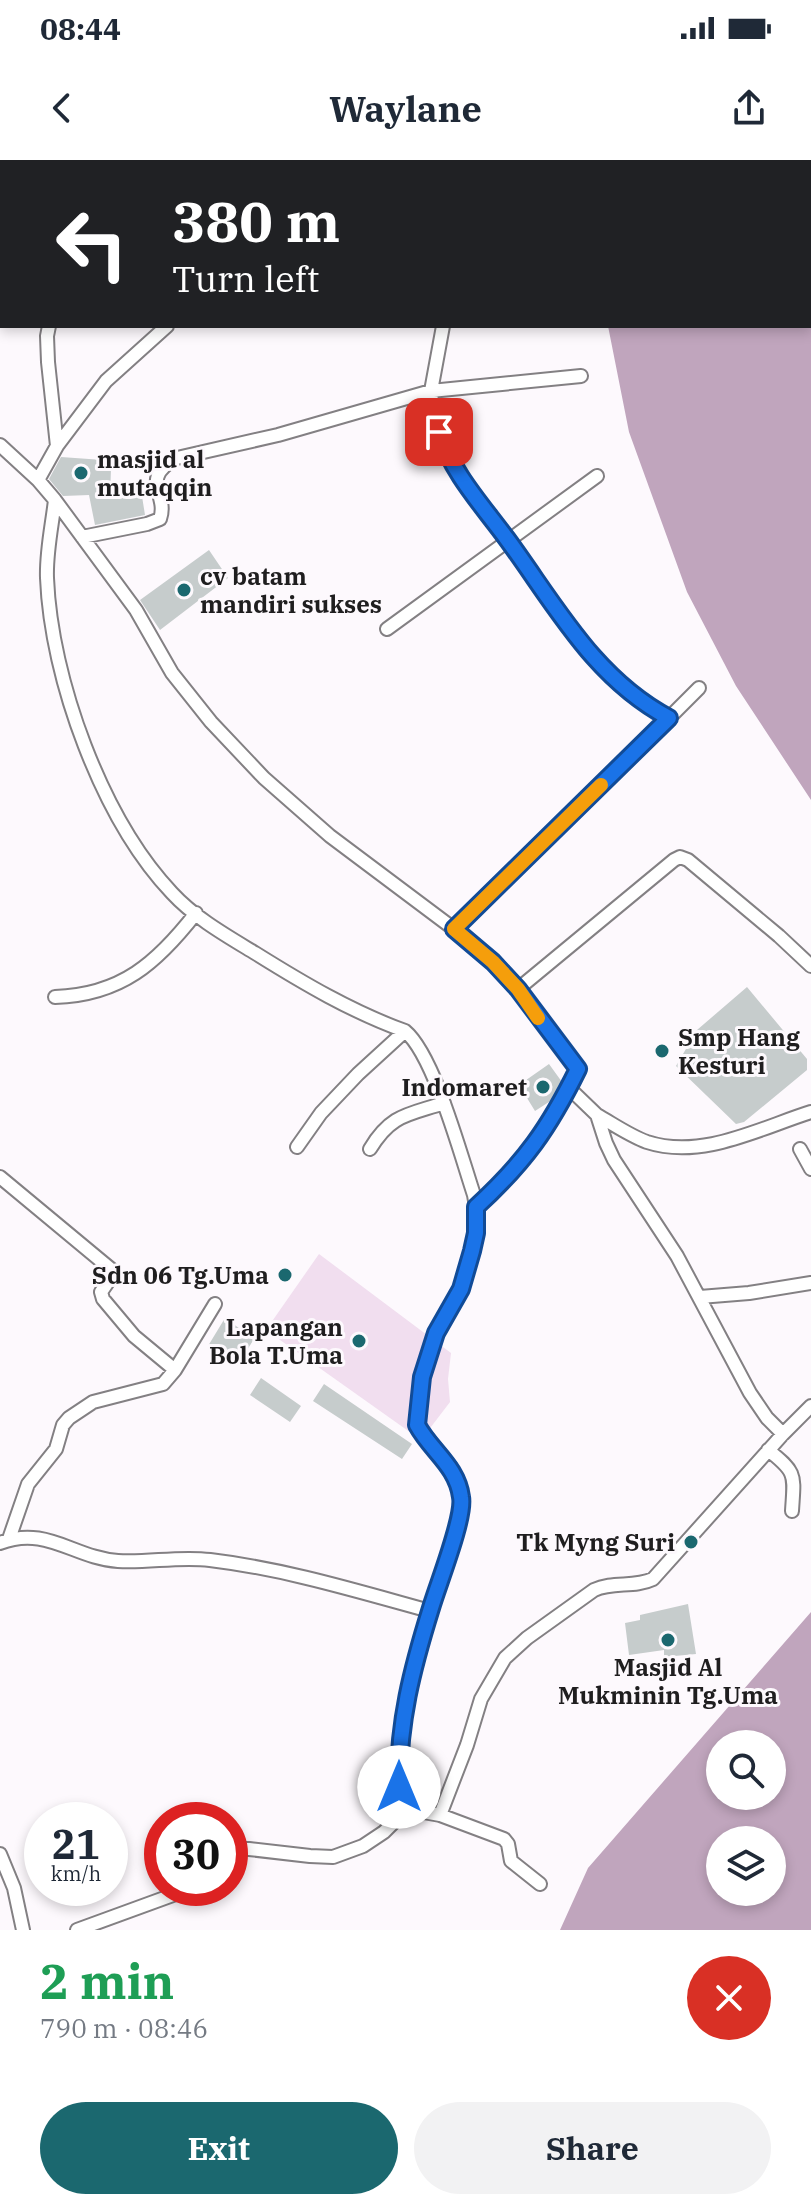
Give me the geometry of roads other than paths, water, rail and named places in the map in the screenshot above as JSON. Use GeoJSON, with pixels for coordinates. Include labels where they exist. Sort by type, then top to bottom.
{"type":"FeatureCollection","features":[{"type":"Feature","properties":{"kind":"street"},"geometry":{"type":"LineString","coordinates":[[49,328],[48,362],[57,446]]}},
{"type":"Feature","properties":{"kind":"street"},"geometry":{"type":"LineString","coordinates":[[38,480],[57,446],[106,381],[165,328]]}},
{"type":"Feature","properties":{"kind":"street"},"geometry":{"type":"LineString","coordinates":[[443,328],[431,391],[433,413],[445,451],[582,644],[629,693],[669,718]]}},
{"type":"Feature","properties":{"kind":"street"},"geometry":{"type":"LineString","coordinates":[[82,537],[160,519],[162,514],[156,485],[158,476],[168,462],[177,458],[278,435],[431,391],[581,376]]}},
{"type":"Feature","properties":{"kind":"street"},"geometry":{"type":"LineString","coordinates":[[0,445],[55,500],[136,610],[172,673],[195,704],[264,778],[330,836],[493,962],[518,989],[578,1069],[541,1136],[519,1165],[476,1207]]}},
{"type":"Feature","properties":{"kind":"street"},"geometry":{"type":"LineString","coordinates":[[387,629],[597,476]]}},
{"type":"Feature","properties":{"kind":"street"},"geometry":{"type":"LineString","coordinates":[[55,500],[47,576],[49,609],[63,681],[90,758],[133,843],[172,894],[226,935],[322,994],[411,1036],[444,1103],[476,1207],[472,1251],[461,1289],[436,1333],[422,1377],[416,1419],[418,1429],[450,1466],[459,1486],[462,1509],[406,1700],[399,1753],[401,1808],[384,1832],[363,1846],[333,1857],[248,1849]]}},
{"type":"Feature","properties":{"kind":"street"},"geometry":{"type":"LineString","coordinates":[[454,929],[699,688]]}},
{"type":"Feature","properties":{"kind":"street"},"geometry":{"type":"LineString","coordinates":[[518,989],[680,857],[688,860],[811,966]]}},
{"type":"Feature","properties":{"kind":"street"},"geometry":{"type":"LineString","coordinates":[[55,997],[95,993],[126,979],[154,960],[196,913]]}},
{"type":"Feature","properties":{"kind":"street"},"geometry":{"type":"LineString","coordinates":[[297,1147],[321,1113],[405,1031]]}},
{"type":"Feature","properties":{"kind":"street"},"geometry":{"type":"LineString","coordinates":[[569,1088],[597,1115],[643,1140],[661,1146],[685,1148],[720,1142],[811,1112]]}},
{"type":"Feature","properties":{"kind":"street"},"geometry":{"type":"LineString","coordinates":[[370,1149],[380,1133],[397,1119],[444,1103]]}},
{"type":"Feature","properties":{"kind":"street"},"geometry":{"type":"LineString","coordinates":[[597,1115],[614,1160],[677,1256],[750,1393],[767,1418],[783,1434]]}},
{"type":"Feature","properties":{"kind":"street"},"geometry":{"type":"LineString","coordinates":[[800,1149],[811,1169]]}},
{"type":"Feature","properties":{"kind":"street"},"geometry":{"type":"LineString","coordinates":[[0,1177],[112,1270],[112,1276],[101,1292],[103,1299],[134,1336],[175,1370]]}},
{"type":"Feature","properties":{"kind":"street"},"geometry":{"type":"LineString","coordinates":[[700,1297],[811,1283]]}},
{"type":"Feature","properties":{"kind":"street"},"geometry":{"type":"LineString","coordinates":[[4,1541],[28,1484],[56,1449],[63,1425],[69,1418],[93,1402],[163,1384],[175,1370],[215,1304]]}},
{"type":"Feature","properties":{"kind":"street"},"geometry":{"type":"LineString","coordinates":[[440,1815],[481,1699],[505,1658],[527,1638],[594,1590],[604,1585],[631,1585],[653,1579],[811,1406]]}},
{"type":"Feature","properties":{"kind":"street"},"geometry":{"type":"LineString","coordinates":[[768,1450],[786,1464],[792,1474],[792,1511]]}},
{"type":"Feature","properties":{"kind":"street"},"geometry":{"type":"LineString","coordinates":[[4,1541],[35,1536],[115,1561],[208,1560],[292,1573],[430,1611]]}},
{"type":"Feature","properties":{"kind":"street"},"geometry":{"type":"LineString","coordinates":[[401,1808],[440,1815],[504,1839],[511,1861],[540,1884]]}},
{"type":"Feature","properties":{"kind":"street"},"geometry":{"type":"LineString","coordinates":[[0,1854],[14,1888],[23,1930]]}},
{"type":"Feature","properties":{"kind":"street"},"geometry":{"type":"LineString","coordinates":[[77,1930],[144,1906]]}},
{"type":"Feature","properties":{"kind":"place","name":"masjid al mutaqqin"},"geometry":{"type":"Point","coordinates":[81,473]}},
{"type":"Feature","properties":{"kind":"place","name":"cv batam mandiri sukses"},"geometry":{"type":"Point","coordinates":[184,590]}},
{"type":"Feature","properties":{"kind":"place","name":"Smp Hang Kesturi"},"geometry":{"type":"Point","coordinates":[662,1051]}},
{"type":"Feature","properties":{"kind":"place","name":"Indomaret"},"geometry":{"type":"Point","coordinates":[543,1087]}},
{"type":"Feature","properties":{"kind":"place","name":"Sdn 06 Tg.Uma"},"geometry":{"type":"Point","coordinates":[285,1275]}},
{"type":"Feature","properties":{"kind":"place","name":"Lapangan Bola T.Uma"},"geometry":{"type":"Point","coordinates":[359,1341]}},
{"type":"Feature","properties":{"kind":"place","name":"Tk Myng Suri"},"geometry":{"type":"Point","coordinates":[691,1542]}},
{"type":"Feature","properties":{"kind":"place","name":"Masjid Al Mukminin Tg.Uma"},"geometry":{"type":"Point","coordinates":[668,1640]}}]}
